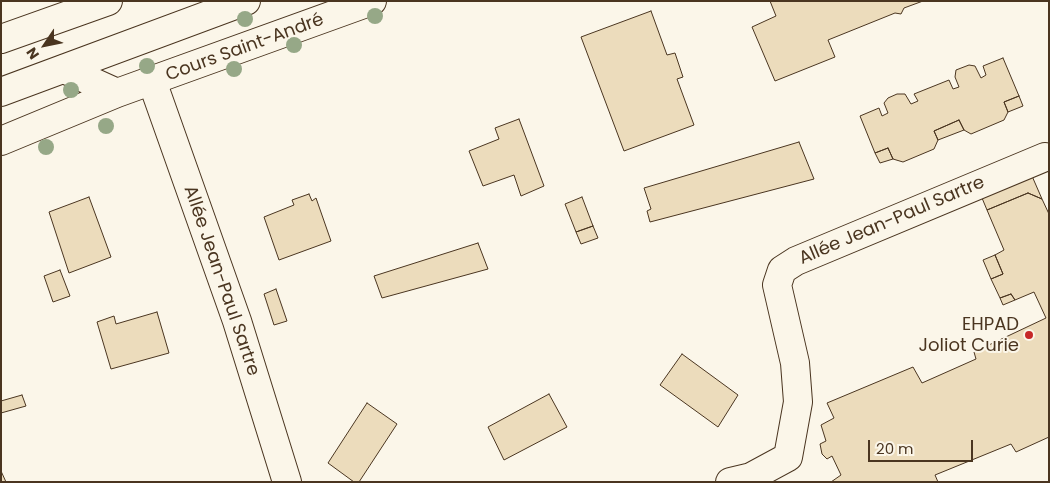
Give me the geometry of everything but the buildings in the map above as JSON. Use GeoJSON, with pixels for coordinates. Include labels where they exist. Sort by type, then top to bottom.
{"type":"FeatureCollection","features":[{"type":"Feature","properties":{"kind":"street"},"geometry":{"type":"LineString","coordinates":[[1,40],[108,1]]}},
{"type":"Feature","properties":{"kind":"street"},"geometry":{"type":"LineString","coordinates":[[1,92],[246,1]]}},
{"type":"Feature","properties":{"kind":"street","name":"Cours Saint-André"},"geometry":{"type":"LineString","coordinates":[[1,142],[117,93],[372,1]]}},
{"type":"Feature","properties":{"kind":"street"},"geometry":{"type":"LineString","coordinates":[[64,69],[117,93]]}},
{"type":"Feature","properties":{"kind":"street","name":"Allée Jean-Paul Sartre"},"geometry":{"type":"LineString","coordinates":[[152,81],[237,321],[287,482]]}},
{"type":"Feature","properties":{"kind":"street","name":"Allée Jean-Paul Sartre"},"geometry":{"type":"LineString","coordinates":[[730,482],[751,477],[788,458],[798,402],[795,363],[777,285],[782,270],[796,261],[1047,160]]}},
{"type":"Feature","properties":{"kind":"place","name":"EHPAD Joliot Curie"},"geometry":{"type":"Point","coordinates":[1029,335]}}]}
